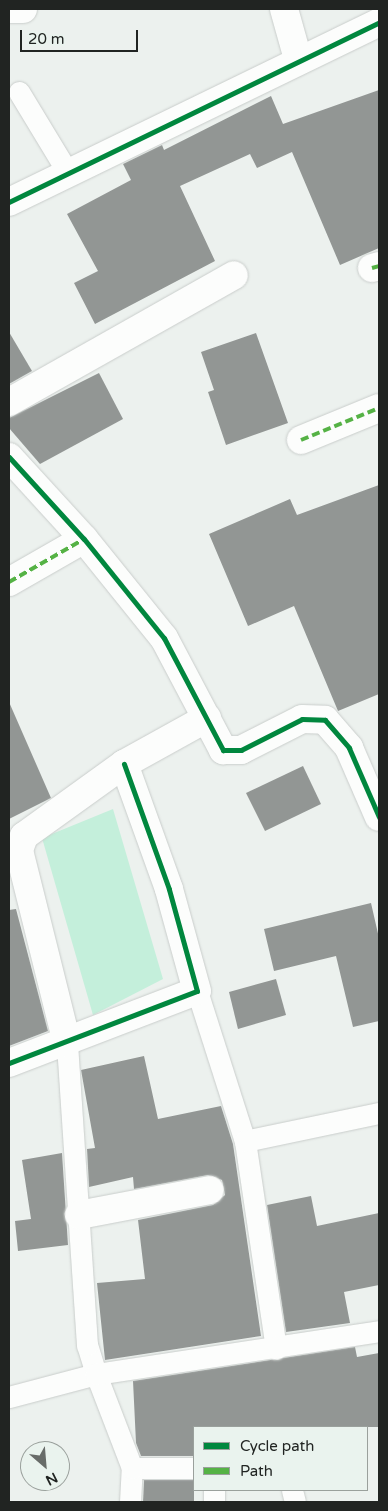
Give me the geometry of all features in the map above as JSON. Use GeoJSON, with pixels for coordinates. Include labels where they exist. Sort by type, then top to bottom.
{"type":"FeatureCollection","features":[{"type":"Feature","properties":{"kind":"street"},"geometry":{"type":"LineString","coordinates":[[9,9],[23,9]]}},
{"type":"Feature","properties":{"kind":"street"},"geometry":{"type":"LineString","coordinates":[[284,9],[298,59]]}},
{"type":"Feature","properties":{"kind":"street"},"geometry":{"type":"LineString","coordinates":[[9,202],[298,59],[379,22]]}},
{"type":"Feature","properties":{"kind":"street"},"geometry":{"type":"LineString","coordinates":[[9,402],[234,275]]}},
{"type":"Feature","properties":{"kind":"street"},"geometry":{"type":"LineString","coordinates":[[301,440],[379,408]]}},
{"type":"Feature","properties":{"kind":"street"},"geometry":{"type":"LineString","coordinates":[[9,457],[84,539],[164,638],[223,750],[241,750],[274,737],[302,718],[325,720],[349,748],[379,817]]}},
{"type":"Feature","properties":{"kind":"street"},"geometry":{"type":"LineString","coordinates":[[9,582],[84,539]]}},
{"type":"Feature","properties":{"kind":"street"},"geometry":{"type":"LineString","coordinates":[[68,1043],[19,850],[31,829],[124,764],[207,718]]}},
{"type":"Feature","properties":{"kind":"street"},"geometry":{"type":"LineString","coordinates":[[9,1063],[68,1043],[197,991],[169,889],[124,764]]}},
{"type":"Feature","properties":{"kind":"street"},"geometry":{"type":"LineString","coordinates":[[79,1215],[210,1190]]}},
{"type":"Feature","properties":{"kind":"lane"},"geometry":{"type":"LineString","coordinates":[[19,92],[68,174]]}},
{"type":"Feature","properties":{"kind":"lane"},"geometry":{"type":"LineString","coordinates":[[197,991],[245,1141],[276,1349]]}},
{"type":"Feature","properties":{"kind":"lane"},"geometry":{"type":"LineString","coordinates":[[68,1043],[87,1345],[96,1374],[132,1468],[130,1502]]}},
{"type":"Feature","properties":{"kind":"lane"},"geometry":{"type":"LineString","coordinates":[[245,1141],[379,1113]]}},
{"type":"Feature","properties":{"kind":"lane"},"geometry":{"type":"LineString","coordinates":[[9,1397],[96,1374],[276,1349],[379,1331]]}},
{"type":"Feature","properties":{"kind":"lane"},"geometry":{"type":"LineString","coordinates":[[132,1468],[193,1468]]}},
{"type":"Feature","properties":{"kind":"green space"},"geometry":{"type":"Polygon","coordinates":[[[113,809],[163,979],[93,1015],[42,838],[113,809]]]}},
{"type":"Feature","properties":{"kind":"building"},"geometry":{"type":"Polygon","coordinates":[[[379,90],[379,248],[340,265],[292,152],[257,168],[250,154],[180,186],[215,261],[95,324],[74,283],[98,271],[67,214],[131,180],[123,164],[162,145],[164,150],[271,96],[283,124],[379,90]]]}},
{"type":"Feature","properties":{"kind":"building"},"geometry":{"type":"Polygon","coordinates":[[[9,332],[32,371],[9,384],[9,332]]]}},
{"type":"Feature","properties":{"kind":"building"},"geometry":{"type":"Polygon","coordinates":[[[256,333],[288,423],[226,445],[208,392],[214,390],[201,352],[256,333]]]}},
{"type":"Feature","properties":{"kind":"building"},"geometry":{"type":"Polygon","coordinates":[[[99,373],[123,419],[40,464],[9,428],[9,418],[99,373]]]}},
{"type":"Feature","properties":{"kind":"building"},"geometry":{"type":"Polygon","coordinates":[[[379,485],[379,694],[338,711],[294,606],[248,626],[209,534],[290,499],[297,515],[379,485]]]}},
{"type":"Feature","properties":{"kind":"building"},"geometry":{"type":"Polygon","coordinates":[[[9,702],[51,798],[9,819],[9,702]]]}},
{"type":"Feature","properties":{"kind":"building"},"geometry":{"type":"Polygon","coordinates":[[[303,766],[321,804],[265,831],[246,793],[303,766]]]}},
{"type":"Feature","properties":{"kind":"building"},"geometry":{"type":"Polygon","coordinates":[[[371,903],[379,938],[379,1021],[353,1027],[336,956],[274,971],[264,929],[371,903]]]}},
{"type":"Feature","properties":{"kind":"building"},"geometry":{"type":"Polygon","coordinates":[[[16,909],[48,1031],[9,1046],[9,910],[16,909]]]}},
{"type":"Feature","properties":{"kind":"building"},"geometry":{"type":"Polygon","coordinates":[[[276,979],[286,1015],[238,1029],[229,992],[276,979]]]}},
{"type":"Feature","properties":{"kind":"building"},"geometry":{"type":"Polygon","coordinates":[[[144,1056],[158,1119],[221,1106],[233,1144],[261,1336],[105,1360],[97,1283],[145,1279],[138,1220],[213,1205],[225,1195],[222,1180],[208,1175],[134,1189],[133,1177],[89,1187],[87,1149],[95,1148],[81,1070],[144,1056]]]}},
{"type":"Feature","properties":{"kind":"building"},"geometry":{"type":"Polygon","coordinates":[[[62,1153],[68,1245],[18,1251],[15,1221],[31,1219],[22,1160],[62,1153]]]}},
{"type":"Feature","properties":{"kind":"building"},"geometry":{"type":"Polygon","coordinates":[[[311,1196],[317,1226],[379,1213],[379,1285],[344,1292],[350,1323],[286,1332],[267,1205],[311,1196]]]}},
{"type":"Feature","properties":{"kind":"building"},"geometry":{"type":"Polygon","coordinates":[[[355,1347],[357,1357],[379,1353],[379,1427],[193,1426],[193,1456],[141,1456],[136,1443],[133,1381],[355,1347]]]}},
{"type":"Feature","properties":{"kind":"building"},"geometry":{"type":"Polygon","coordinates":[[[144,1480],[193,1480],[194,1502],[143,1502],[144,1480]]]}},
{"type":"Feature","properties":{"kind":"marked path"},"geometry":{"type":"LineString","coordinates":[[372,268],[379,266]]}},
{"type":"Feature","properties":{"kind":"marked path"},"geometry":{"type":"LineString","coordinates":[[301,440],[379,408]]}},
{"type":"Feature","properties":{"kind":"marked path"},"geometry":{"type":"LineString","coordinates":[[9,582],[84,539]]}},
{"type":"Feature","properties":{"kind":"cycle path"},"geometry":{"type":"LineString","coordinates":[[9,202],[379,22]]}},
{"type":"Feature","properties":{"kind":"cycle path"},"geometry":{"type":"LineString","coordinates":[[9,457],[84,539],[164,638],[223,750],[241,750],[302,719],[325,720],[349,748],[379,817]]}},
{"type":"Feature","properties":{"kind":"cycle path"},"geometry":{"type":"LineString","coordinates":[[9,1063],[197,991],[169,889],[124,764]]}}]}
